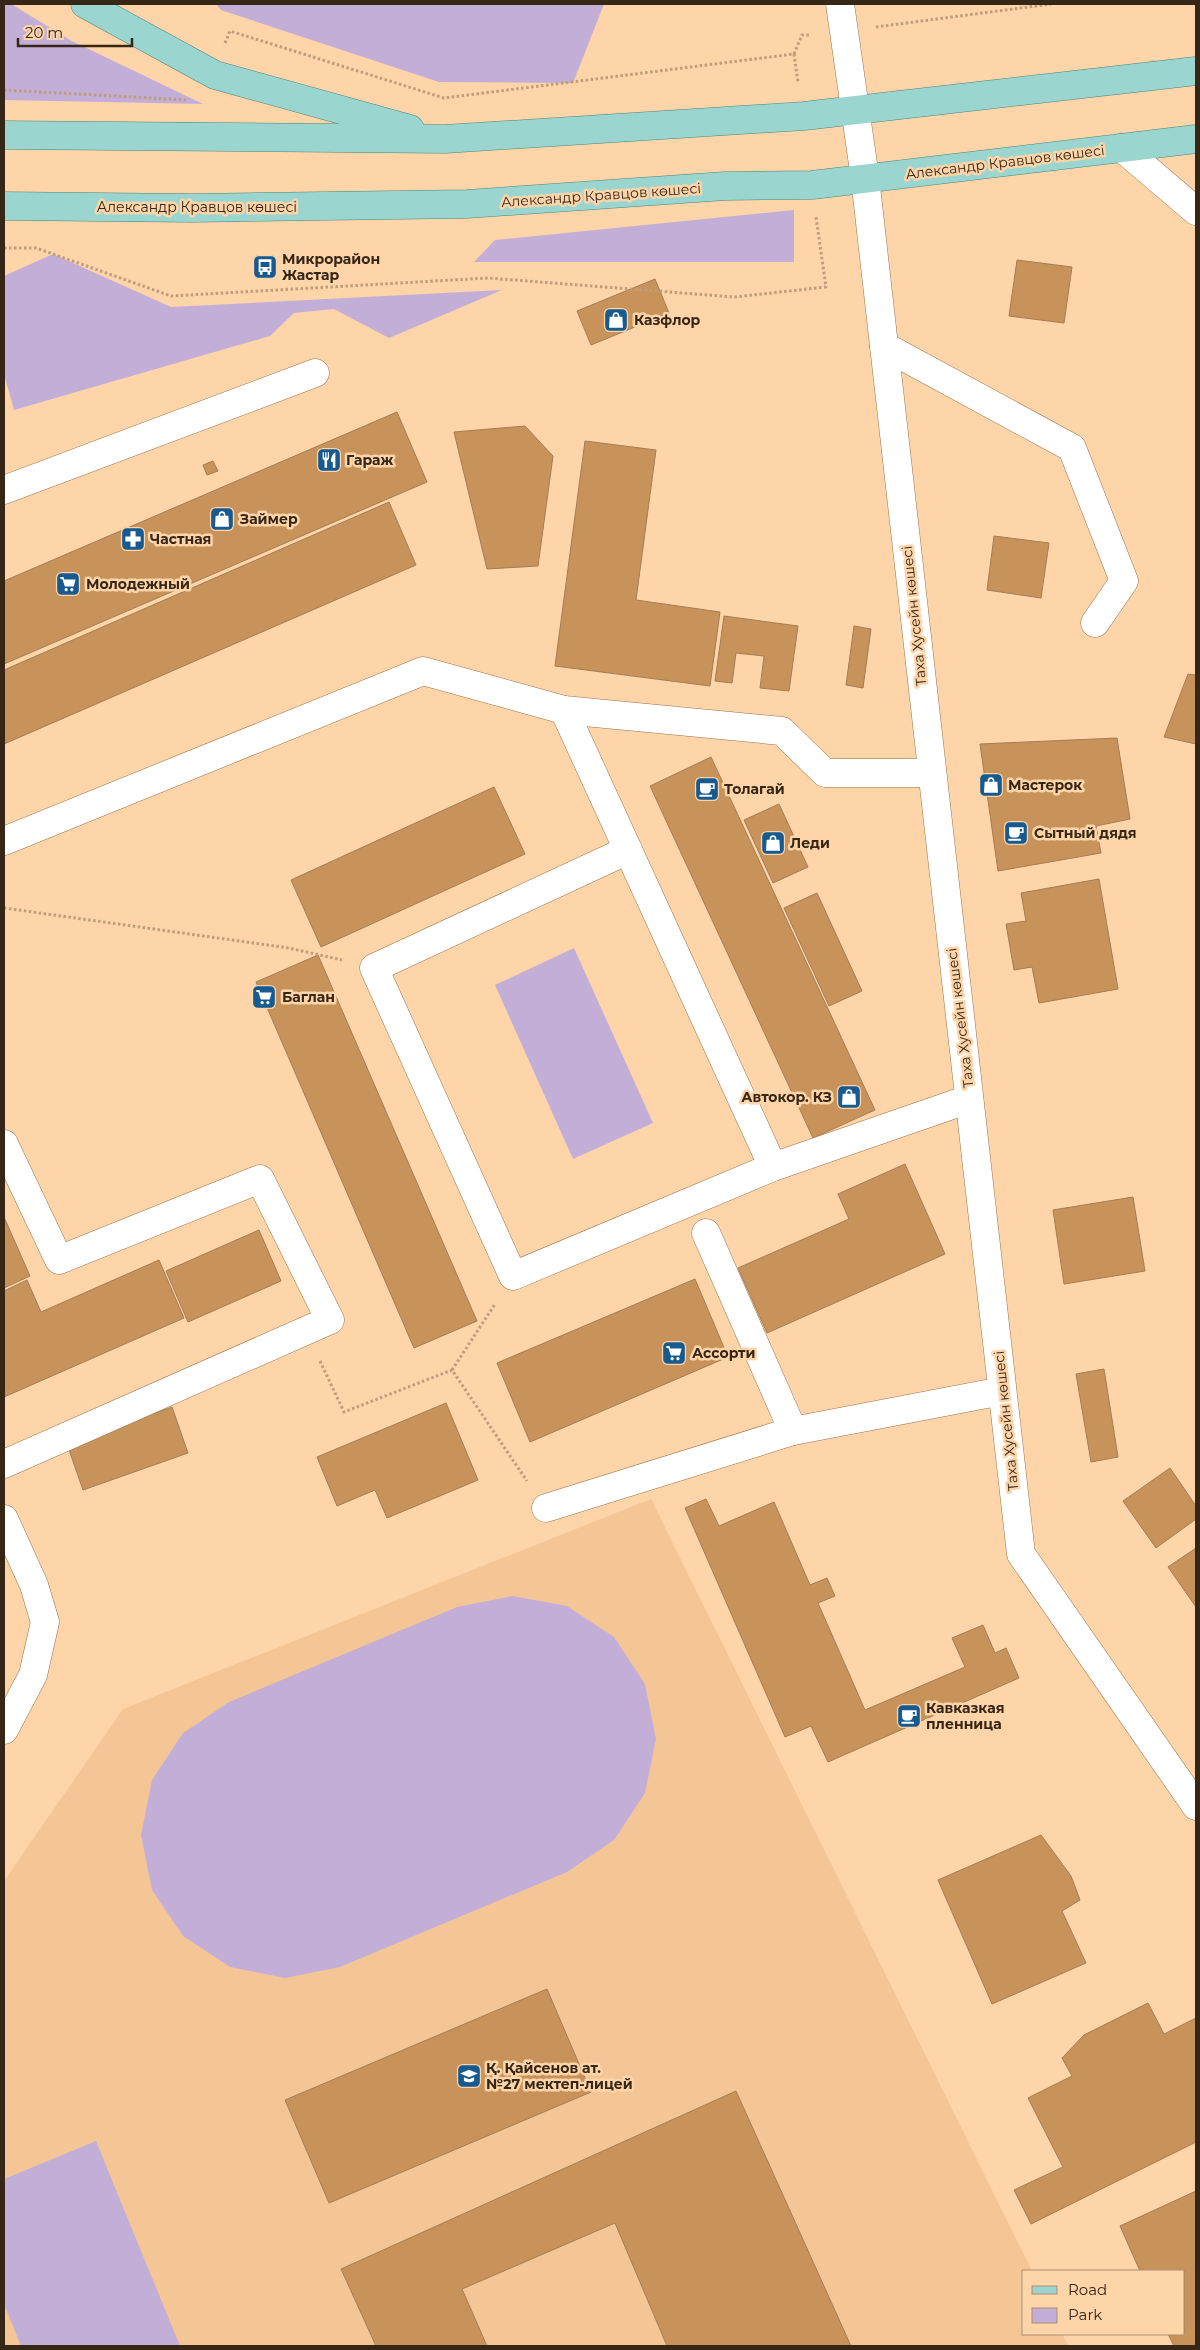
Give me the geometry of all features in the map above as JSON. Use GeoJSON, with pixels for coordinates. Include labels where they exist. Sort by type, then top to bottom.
{"type":"FeatureCollection","features":[{"type":"Feature","properties":{"kind":"main road"},"geometry":{"type":"LineString","coordinates":[[85,4],[215,75],[445,139]]}},
{"type":"Feature","properties":{"kind":"main road"},"geometry":{"type":"LineString","coordinates":[[4,136],[445,139],[804,116],[1196,71]]}},
{"type":"Feature","properties":{"kind":"main road","name":"Александр Кравцов көшесі"},"geometry":{"type":"LineString","coordinates":[[4,206],[193,208],[467,204],[725,186],[812,185],[1196,139]]}},
{"type":"Feature","properties":{"kind":"street","name":"Таха Хусейн көшесі"},"geometry":{"type":"LineString","coordinates":[[840,4],[865,178],[1021,1554],[1196,1806]]}},
{"type":"Feature","properties":{"kind":"street"},"geometry":{"type":"LineString","coordinates":[[1122,148],[1196,211]]}},
{"type":"Feature","properties":{"kind":"street"},"geometry":{"type":"LineString","coordinates":[[884,346],[1072,448],[1124,581],[1095,623]]}},
{"type":"Feature","properties":{"kind":"street"},"geometry":{"type":"LineString","coordinates":[[4,490],[315,373]]}},
{"type":"Feature","properties":{"kind":"street"},"geometry":{"type":"LineString","coordinates":[[4,841],[423,671],[564,710],[782,731],[825,773],[932,773]]}},
{"type":"Feature","properties":{"kind":"street"},"geometry":{"type":"LineString","coordinates":[[564,710],[773,1167]]}},
{"type":"Feature","properties":{"kind":"street"},"geometry":{"type":"LineString","coordinates":[[628,850],[374,968],[513,1276],[773,1167],[969,1099]]}},
{"type":"Feature","properties":{"kind":"street"},"geometry":{"type":"LineString","coordinates":[[4,1144],[59,1260],[260,1179],[330,1320],[4,1464]]}},
{"type":"Feature","properties":{"kind":"street"},"geometry":{"type":"LineString","coordinates":[[706,1233],[793,1431]]}},
{"type":"Feature","properties":{"kind":"street"},"geometry":{"type":"LineString","coordinates":[[546,1508],[793,1431],[1002,1391]]}},
{"type":"Feature","properties":{"kind":"street"},"geometry":{"type":"LineString","coordinates":[[4,1519],[34,1585],[45,1622],[33,1675],[4,1730]]}},
{"type":"Feature","properties":{"kind":"path"},"geometry":{"type":"LineString","coordinates":[[794,54],[802,35],[1052,4]]}},
{"type":"Feature","properties":{"kind":"path"},"geometry":{"type":"LineString","coordinates":[[4,908],[289,948],[374,968]]}},
{"type":"Feature","properties":{"kind":"path"},"geometry":{"type":"LineString","coordinates":[[306,1330],[344,1412],[452,1370],[513,1276]]}},
{"type":"Feature","properties":{"kind":"path"},"geometry":{"type":"LineString","coordinates":[[452,1370],[546,1508]]}},
{"type":"Feature","properties":{"kind":"shaded area","name":"Қ. Қайсенов ат. №27 мектеп-лицей"},"geometry":{"type":"Polygon","coordinates":[[[651,1499],[1032,2270],[1022,2270],[1022,2335],[1063,2335],[1069,2346],[4,2346],[4,1881],[123,1709],[651,1499]]]}},
{"type":"Feature","properties":{"kind":"green space"},"geometry":{"type":"Polygon","coordinates":[[[4,4],[11,4],[72,41],[203,104],[4,100],[4,4]]]}},
{"type":"Feature","properties":{"kind":"green space"},"geometry":{"type":"Polygon","coordinates":[[[216,4],[604,4],[573,83],[439,82],[221,10],[216,4]]]}},
{"type":"Feature","properties":{"kind":"green space"},"geometry":{"type":"Polygon","coordinates":[[[794,210],[794,262],[474,262],[495,240],[794,210]]]}},
{"type":"Feature","properties":{"kind":"green space"},"geometry":{"type":"Polygon","coordinates":[[[53,254],[171,307],[502,290],[389,338],[334,309],[294,313],[270,336],[14,410],[4,374],[4,276],[53,254]]]}},
{"type":"Feature","properties":{"kind":"green space"},"geometry":{"type":"Polygon","coordinates":[[[574,948],[653,1123],[573,1159],[495,985],[574,948]]]}},
{"type":"Feature","properties":{"kind":"green space"},"geometry":{"type":"Polygon","coordinates":[[[512,1596],[567,1606],[614,1637],[645,1684],[656,1739],[645,1793],[614,1840],[567,1872],[340,1967],[285,1978],[230,1967],[183,1936],[152,1890],[141,1835],[152,1780],[183,1733],[229,1702],[457,1607],[512,1596]]]}},
{"type":"Feature","properties":{"kind":"green space"},"geometry":{"type":"Polygon","coordinates":[[[96,2141],[180,2346],[21,2346],[4,2304],[4,2179],[96,2141]]]}},
{"type":"Feature","properties":{"kind":"building"},"geometry":{"type":"Polygon","coordinates":[[[1017,260],[1072,267],[1064,323],[1009,316],[1017,260]]]}},
{"type":"Feature","properties":{"kind":"building"},"geometry":{"type":"Polygon","coordinates":[[[655,279],[669,313],[591,345],[577,311],[655,279]]]}},
{"type":"Feature","properties":{"kind":"building"},"geometry":{"type":"Polygon","coordinates":[[[397,412],[427,482],[4,664],[4,581],[397,412]]]}},
{"type":"Feature","properties":{"kind":"building"},"geometry":{"type":"Polygon","coordinates":[[[525,426],[553,456],[538,566],[487,569],[454,432],[525,426]]]}},
{"type":"Feature","properties":{"kind":"building"},"geometry":{"type":"Polygon","coordinates":[[[585,441],[656,450],[636,600],[720,612],[710,686],[555,666],[585,441]]]}},
{"type":"Feature","properties":{"kind":"building"},"geometry":{"type":"Polygon","coordinates":[[[213,461],[218,471],[207,475],[203,465],[213,461]]]}},
{"type":"Feature","properties":{"kind":"building"},"geometry":{"type":"Polygon","coordinates":[[[389,502],[416,565],[4,744],[4,670],[389,502]]]}},
{"type":"Feature","properties":{"kind":"building"},"geometry":{"type":"Polygon","coordinates":[[[994,536],[1049,543],[1041,598],[987,590],[994,536]]]}},
{"type":"Feature","properties":{"kind":"building"},"geometry":{"type":"Polygon","coordinates":[[[724,616],[798,626],[789,691],[760,688],[764,656],[736,653],[732,683],[715,681],[724,616]]]}},
{"type":"Feature","properties":{"kind":"building"},"geometry":{"type":"Polygon","coordinates":[[[854,626],[871,629],[863,688],[846,685],[854,626]]]}},
{"type":"Feature","properties":{"kind":"building"},"geometry":{"type":"Polygon","coordinates":[[[1188,674],[1196,675],[1196,744],[1164,737],[1188,674]]]}},
{"type":"Feature","properties":{"kind":"building"},"geometry":{"type":"Polygon","coordinates":[[[1117,738],[1130,819],[1096,826],[1101,853],[998,871],[980,744],[1117,738]]]}},
{"type":"Feature","properties":{"kind":"building"},"geometry":{"type":"Polygon","coordinates":[[[711,757],[875,1110],[813,1138],[650,786],[711,757]]]}},
{"type":"Feature","properties":{"kind":"building"},"geometry":{"type":"Polygon","coordinates":[[[494,787],[525,854],[321,947],[291,880],[494,787]]]}},
{"type":"Feature","properties":{"kind":"building"},"geometry":{"type":"Polygon","coordinates":[[[779,804],[808,867],[773,883],[744,820],[779,804]]]}},
{"type":"Feature","properties":{"kind":"building"},"geometry":{"type":"Polygon","coordinates":[[[1099,879],[1118,989],[1039,1003],[1032,967],[1014,970],[1006,924],[1026,921],[1021,893],[1099,879]]]}},
{"type":"Feature","properties":{"kind":"building"},"geometry":{"type":"Polygon","coordinates":[[[817,893],[862,991],[829,1006],[784,908],[817,893]]]}},
{"type":"Feature","properties":{"kind":"building"},"geometry":{"type":"Polygon","coordinates":[[[318,955],[477,1321],[414,1348],[256,982],[318,955]]]}},
{"type":"Feature","properties":{"kind":"building"},"geometry":{"type":"Polygon","coordinates":[[[905,1164],[945,1254],[767,1333],[738,1268],[849,1219],[838,1194],[905,1164]]]}},
{"type":"Feature","properties":{"kind":"building"},"geometry":{"type":"Polygon","coordinates":[[[1133,1197],[1145,1271],[1064,1284],[1053,1210],[1133,1197]]]}},
{"type":"Feature","properties":{"kind":"building"},"geometry":{"type":"Polygon","coordinates":[[[4,1217],[30,1276],[4,1288],[4,1217]]]}},
{"type":"Feature","properties":{"kind":"building"},"geometry":{"type":"Polygon","coordinates":[[[259,1230],[281,1281],[188,1322],[166,1271],[259,1230]]]}},
{"type":"Feature","properties":{"kind":"building"},"geometry":{"type":"Polygon","coordinates":[[[159,1260],[184,1318],[4,1397],[4,1291],[27,1280],[41,1312],[159,1260]]]}},
{"type":"Feature","properties":{"kind":"building"},"geometry":{"type":"Polygon","coordinates":[[[695,1279],[728,1357],[530,1442],[497,1363],[695,1279]]]}},
{"type":"Feature","properties":{"kind":"building"},"geometry":{"type":"Polygon","coordinates":[[[1104,1369],[1118,1457],[1091,1462],[1076,1374],[1104,1369]]]}},
{"type":"Feature","properties":{"kind":"building"},"geometry":{"type":"Polygon","coordinates":[[[446,1403],[478,1480],[387,1518],[375,1490],[337,1506],[317,1457],[446,1403]]]}},
{"type":"Feature","properties":{"kind":"building"},"geometry":{"type":"Polygon","coordinates":[[[172,1407],[188,1453],[83,1490],[67,1444],[172,1407]]]}},
{"type":"Feature","properties":{"kind":"building"},"geometry":{"type":"Polygon","coordinates":[[[1170,1468],[1196,1506],[1196,1519],[1156,1548],[1123,1501],[1170,1468]]]}},
{"type":"Feature","properties":{"kind":"building"},"geometry":{"type":"Polygon","coordinates":[[[706,1499],[719,1526],[774,1502],[810,1585],[827,1578],[835,1596],[818,1603],[865,1710],[965,1667],[952,1638],[983,1625],[995,1653],[1006,1648],[1019,1678],[828,1762],[811,1726],[785,1737],[685,1508],[706,1499]]]}},
{"type":"Feature","properties":{"kind":"building"},"geometry":{"type":"Polygon","coordinates":[[[1196,1548],[1196,1607],[1168,1567],[1196,1548]]]}},
{"type":"Feature","properties":{"kind":"building"},"geometry":{"type":"Polygon","coordinates":[[[1041,1835],[1071,1876],[1080,1900],[1062,1911],[1086,1963],[992,2004],[938,1880],[1041,1835]]]}},
{"type":"Feature","properties":{"kind":"building"},"geometry":{"type":"Polygon","coordinates":[[[547,1989],[591,2092],[329,2203],[285,2100],[547,1989]]]}},
{"type":"Feature","properties":{"kind":"building"},"geometry":{"type":"Polygon","coordinates":[[[1148,2003],[1164,2034],[1196,2018],[1196,2142],[1031,2224],[1014,2190],[1063,2167],[1028,2098],[1072,2076],[1062,2058],[1084,2035],[1148,2003]]]}},
{"type":"Feature","properties":{"kind":"building"},"geometry":{"type":"Polygon","coordinates":[[[736,2091],[851,2346],[667,2346],[615,2223],[462,2289],[487,2346],[376,2346],[341,2269],[736,2091]]]}},
{"type":"Feature","properties":{"kind":"building"},"geometry":{"type":"Polygon","coordinates":[[[1196,2191],[1196,2346],[1174,2346],[1168,2335],[1185,2335],[1185,2270],[1140,2270],[1120,2226],[1196,2191]]]}},
{"type":"Feature","properties":{"kind":"place","name":"Микрорайон Жастар"},"geometry":{"type":"Point","coordinates":[265,267]}},
{"type":"Feature","properties":{"kind":"place","name":"Казфлор"},"geometry":{"type":"Point","coordinates":[616,320]}},
{"type":"Feature","properties":{"kind":"place","name":"Гараж"},"geometry":{"type":"Point","coordinates":[329,460]}},
{"type":"Feature","properties":{"kind":"place","name":"Займер"},"geometry":{"type":"Point","coordinates":[222,519]}},
{"type":"Feature","properties":{"kind":"place","name":"Частная"},"geometry":{"type":"Point","coordinates":[133,539]}},
{"type":"Feature","properties":{"kind":"place","name":"Молодежный"},"geometry":{"type":"Point","coordinates":[68,584]}},
{"type":"Feature","properties":{"kind":"place","name":"Мастерок"},"geometry":{"type":"Point","coordinates":[991,785]}},
{"type":"Feature","properties":{"kind":"place","name":"Толагай"},"geometry":{"type":"Point","coordinates":[707,789]}},
{"type":"Feature","properties":{"kind":"place","name":"Сытный дядя"},"geometry":{"type":"Point","coordinates":[1016,833]}},
{"type":"Feature","properties":{"kind":"place","name":"Леди"},"geometry":{"type":"Point","coordinates":[773,843]}},
{"type":"Feature","properties":{"kind":"place","name":"Баглан"},"geometry":{"type":"Point","coordinates":[264,997]}},
{"type":"Feature","properties":{"kind":"place","name":"Автокор. КЗ"},"geometry":{"type":"Point","coordinates":[849,1097]}},
{"type":"Feature","properties":{"kind":"place","name":"Ассорти"},"geometry":{"type":"Point","coordinates":[674,1353]}},
{"type":"Feature","properties":{"kind":"place","name":"Кавказкая пленница"},"geometry":{"type":"Point","coordinates":[909,1716]}},
{"type":"Feature","properties":{"kind":"place","name":"Қ. Қайсенов ат. №27 мектеп-лицей"},"geometry":{"type":"Point","coordinates":[469,2076]}}]}
